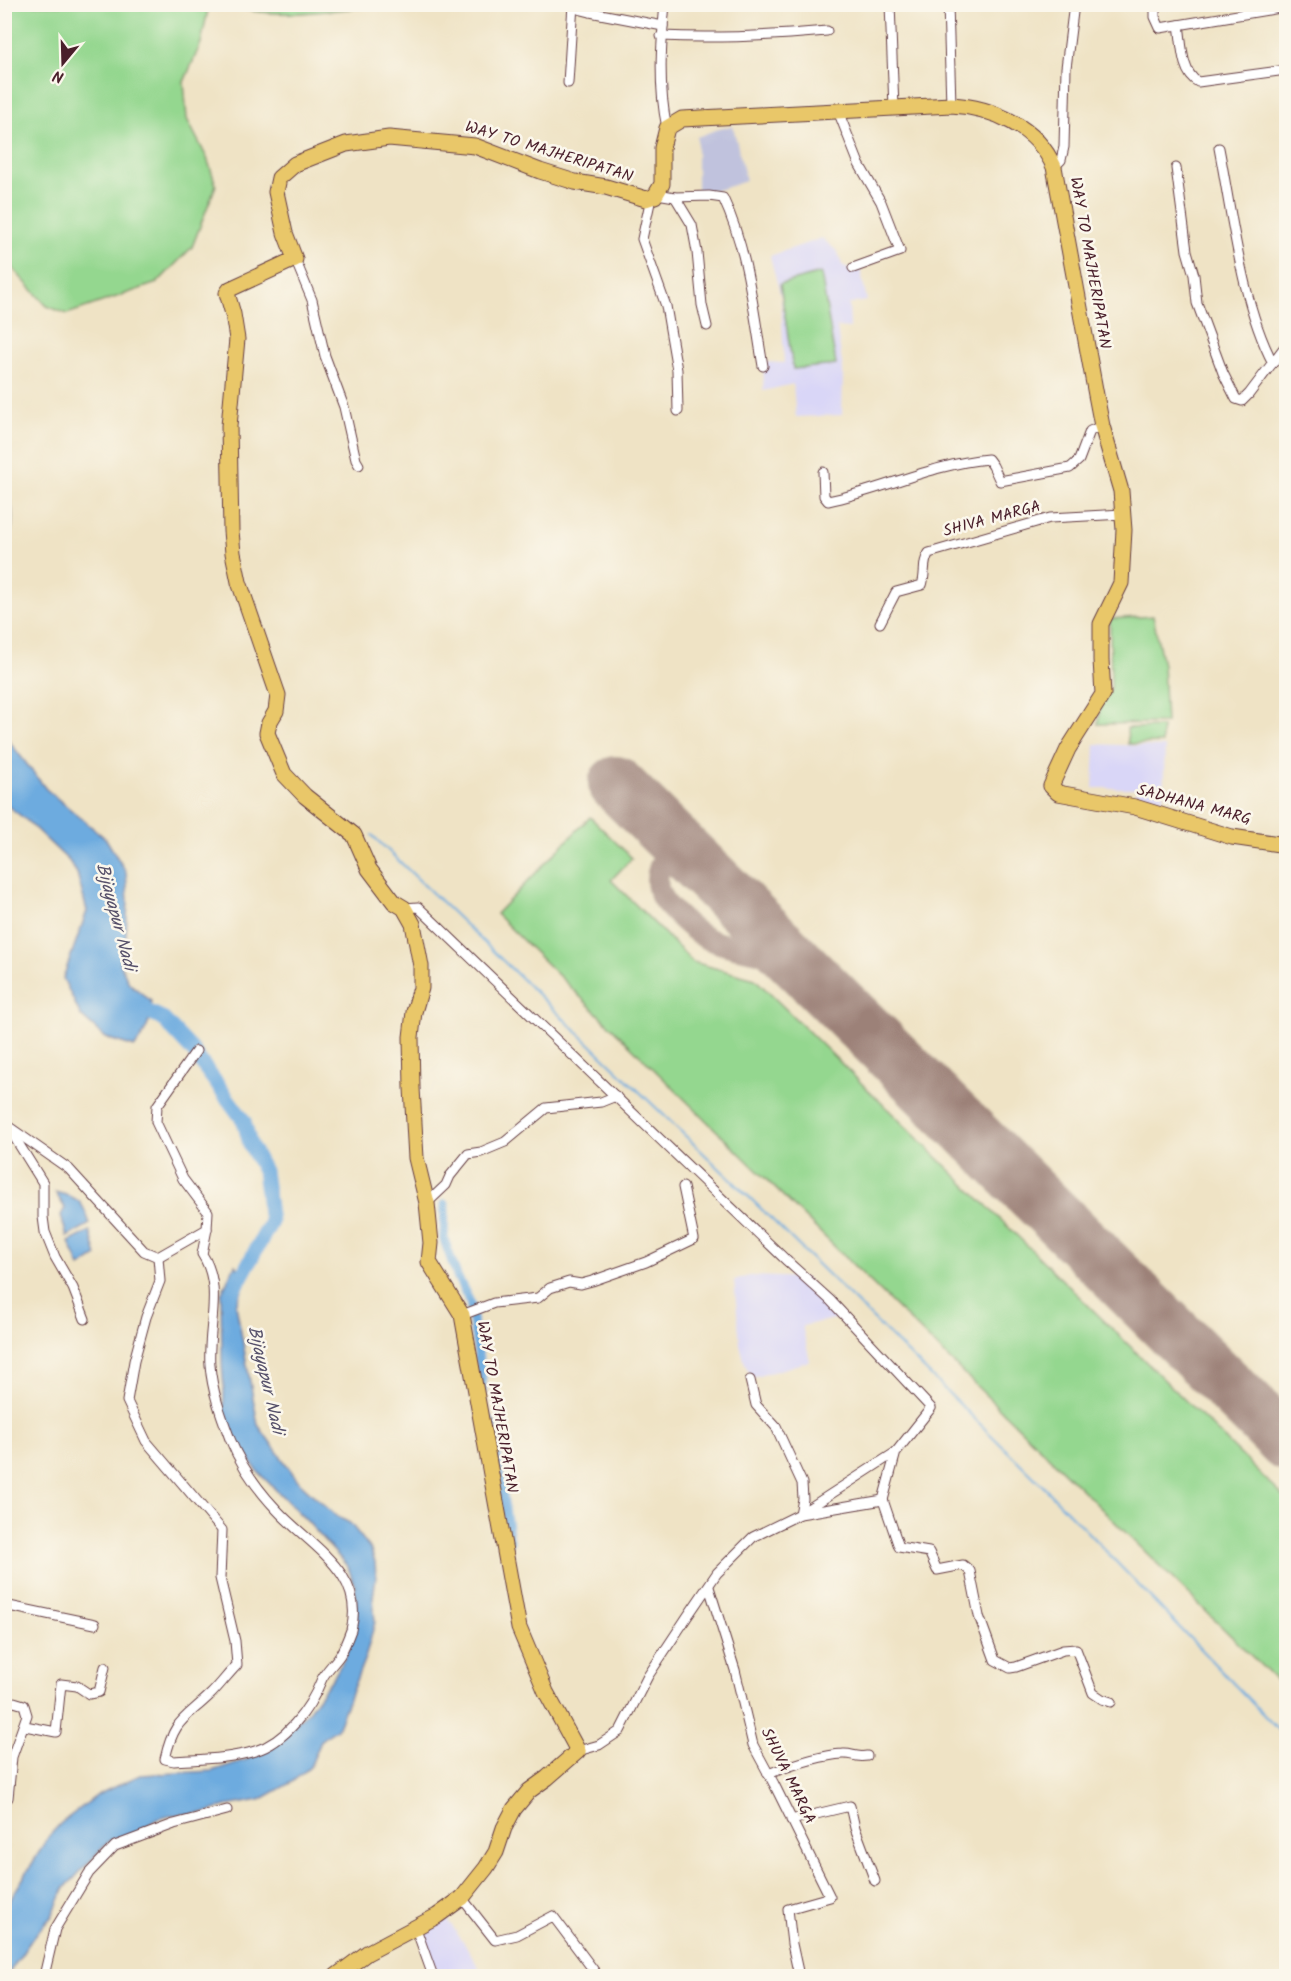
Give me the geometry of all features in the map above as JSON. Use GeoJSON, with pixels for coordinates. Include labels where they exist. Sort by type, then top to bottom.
{"type":"FeatureCollection","features":[{"type":"Feature","properties":{"kind":"main road","name":"WAY TO MAJHERIPATAN"},"geometry":{"type":"LineString","coordinates":[[667,128],[682,119],[951,105],[969,106],[1010,120],[1024,129],[1051,160],[1102,426],[1122,491],[1121,583],[1101,624],[1103,694],[1068,749],[1051,786],[1058,793],[1092,800]]}},
{"type":"Feature","properties":{"kind":"main road"},"geometry":{"type":"LineString","coordinates":[[654,196],[662,184],[662,148],[667,128]]}},
{"type":"Feature","properties":{"kind":"main road","name":"WAY TO MAJHERIPATAN"},"geometry":{"type":"LineString","coordinates":[[578,1751],[546,1692],[519,1628],[462,1315],[429,1262],[431,1243],[427,1203],[416,1158],[411,1088],[411,1037],[414,1012],[421,988],[421,966],[412,924],[404,908],[394,902],[369,869],[354,835],[305,796],[284,774],[267,734],[269,723],[276,711],[279,695],[239,582],[231,531],[229,426],[237,339],[227,293],[230,289],[295,259],[285,232],[276,192],[279,178],[295,164],[346,144],[389,138],[475,146],[574,182],[606,188],[637,198],[654,196]]}},
{"type":"Feature","properties":{"kind":"main road","name":"SADHANA MARG"},"geometry":{"type":"LineString","coordinates":[[1092,800],[1135,807],[1232,837],[1287,845]]}},
{"type":"Feature","properties":{"kind":"main road"},"geometry":{"type":"LineString","coordinates":[[336,1977],[367,1953],[414,1926],[437,1916],[462,1898],[496,1852],[504,1827],[514,1809],[529,1791],[578,1751]]}},
{"type":"Feature","properties":{"kind":"street"},"geometry":{"type":"LineString","coordinates":[[573,4],[578,9],[662,31],[733,37],[827,31]]}},
{"type":"Feature","properties":{"kind":"street"},"geometry":{"type":"LineString","coordinates":[[568,83],[573,4]]}},
{"type":"Feature","properties":{"kind":"street"},"geometry":{"type":"LineString","coordinates":[[665,4],[662,31],[662,96],[667,128]]}},
{"type":"Feature","properties":{"kind":"street"},"geometry":{"type":"LineString","coordinates":[[890,4],[894,108]]}},
{"type":"Feature","properties":{"kind":"street"},"geometry":{"type":"LineString","coordinates":[[948,4],[951,105]]}},
{"type":"Feature","properties":{"kind":"street"},"geometry":{"type":"LineString","coordinates":[[1054,167],[1061,160],[1064,147],[1066,68],[1074,4]]}},
{"type":"Feature","properties":{"kind":"street"},"geometry":{"type":"LineString","coordinates":[[1155,4],[1155,17],[1160,28],[1287,7]]}},
{"type":"Feature","properties":{"kind":"street"},"geometry":{"type":"LineString","coordinates":[[1179,25],[1188,72],[1192,79],[1198,82],[1287,70]]}},
{"type":"Feature","properties":{"kind":"street"},"geometry":{"type":"LineString","coordinates":[[838,111],[859,164],[881,202],[900,251],[853,268]]}},
{"type":"Feature","properties":{"kind":"street"},"geometry":{"type":"LineString","coordinates":[[1219,148],[1250,300],[1259,332],[1273,363]]}},
{"type":"Feature","properties":{"kind":"street"},"geometry":{"type":"LineString","coordinates":[[1176,168],[1187,251],[1194,275],[1197,303],[1223,373],[1236,399],[1242,401],[1245,398],[1287,345]]}},
{"type":"Feature","properties":{"kind":"street"},"geometry":{"type":"LineString","coordinates":[[678,411],[677,370],[666,306],[642,239],[654,196],[723,198],[736,225],[745,259],[763,366]]}},
{"type":"Feature","properties":{"kind":"street"},"geometry":{"type":"LineString","coordinates":[[675,197],[692,225],[702,305],[707,326]]}},
{"type":"Feature","properties":{"kind":"street"},"geometry":{"type":"LineString","coordinates":[[295,259],[312,300],[325,356],[344,407],[359,465]]}},
{"type":"Feature","properties":{"kind":"street"},"geometry":{"type":"LineString","coordinates":[[823,472],[824,496],[828,501],[859,495],[886,483],[963,461],[988,459],[1000,481],[1070,468],[1079,460],[1090,431],[1102,426]]}},
{"type":"Feature","properties":{"kind":"street","name":"SHIVA MARGA"},"geometry":{"type":"LineString","coordinates":[[880,623],[896,592],[922,585],[925,575],[925,558],[928,553],[1050,518],[1123,514]]}},
{"type":"Feature","properties":{"kind":"street"},"geometry":{"type":"LineString","coordinates":[[404,908],[418,907],[830,1300],[930,1405],[930,1411],[896,1452],[800,1514],[753,1537],[717,1573],[648,1676],[620,1731],[599,1745],[578,1751]]}},
{"type":"Feature","properties":{"kind":"street"},"geometry":{"type":"LineString","coordinates":[[158,1257],[160,1281],[146,1317],[134,1361],[127,1401],[146,1441],[222,1530],[220,1578],[235,1641],[237,1665],[212,1693],[182,1719],[170,1738],[165,1759],[174,1761],[226,1757],[256,1751],[282,1736],[298,1720],[318,1691],[323,1677],[340,1654],[351,1631],[354,1605],[347,1582],[325,1554],[278,1512],[246,1473],[215,1399],[210,1364],[213,1288],[210,1267],[202,1254],[208,1212],[183,1179],[156,1122],[157,1106],[194,1053]]}},
{"type":"Feature","properties":{"kind":"street"},"geometry":{"type":"LineString","coordinates":[[427,1203],[446,1185],[468,1154],[481,1152],[505,1142],[546,1108],[601,1102],[616,1096]]}},
{"type":"Feature","properties":{"kind":"street"},"geometry":{"type":"LineString","coordinates":[[6,1130],[69,1169],[144,1251],[158,1257]]}},
{"type":"Feature","properties":{"kind":"street"},"geometry":{"type":"LineString","coordinates":[[6,1130],[43,1183],[45,1232],[55,1257],[73,1288],[85,1319]]}},
{"type":"Feature","properties":{"kind":"street"},"geometry":{"type":"LineString","coordinates":[[462,1315],[494,1303],[538,1298],[550,1288],[569,1282],[581,1284],[592,1281],[646,1262],[694,1239],[683,1187]]}},
{"type":"Feature","properties":{"kind":"street"},"geometry":{"type":"LineString","coordinates":[[158,1257],[207,1229]]}},
{"type":"Feature","properties":{"kind":"street"},"geometry":{"type":"LineString","coordinates":[[750,1380],[756,1405],[776,1427],[802,1483],[803,1499],[800,1514]]}},
{"type":"Feature","properties":{"kind":"street"},"geometry":{"type":"LineString","coordinates":[[896,1452],[883,1500],[899,1547],[929,1552],[937,1570],[963,1565],[970,1570],[979,1616],[995,1660],[1010,1668],[1063,1650],[1076,1649],[1093,1693],[1111,1702]]}},
{"type":"Feature","properties":{"kind":"street"},"geometry":{"type":"LineString","coordinates":[[800,1514],[883,1500]]}},
{"type":"Feature","properties":{"kind":"street","name":"SHUVA MARGA"},"geometry":{"type":"LineString","coordinates":[[709,1587],[735,1671],[753,1745],[830,1897],[789,1908],[792,1944],[799,1977]]}},
{"type":"Feature","properties":{"kind":"street"},"geometry":{"type":"LineString","coordinates":[[4,1605],[95,1624]]}},
{"type":"Feature","properties":{"kind":"street"},"geometry":{"type":"LineString","coordinates":[[25,1726],[56,1732],[61,1684],[76,1686],[89,1694],[99,1692],[105,1666]]}},
{"type":"Feature","properties":{"kind":"street"},"geometry":{"type":"LineString","coordinates":[[4,1703],[14,1702],[24,1705],[27,1715],[25,1726],[12,1757],[8,1798],[4,1800]]}},
{"type":"Feature","properties":{"kind":"street"},"geometry":{"type":"LineString","coordinates":[[768,1774],[789,1766],[846,1753],[857,1757],[867,1756]]}},
{"type":"Feature","properties":{"kind":"street"},"geometry":{"type":"LineString","coordinates":[[791,1820],[850,1806],[855,1828],[875,1881]]}},
{"type":"Feature","properties":{"kind":"street"},"geometry":{"type":"LineString","coordinates":[[44,1977],[55,1929],[89,1873],[115,1846],[174,1824],[226,1810]]}},
{"type":"Feature","properties":{"kind":"street"},"geometry":{"type":"LineString","coordinates":[[462,1898],[495,1940],[517,1935],[553,1916],[598,1977]]}},
{"type":"Feature","properties":{"kind":"street"},"geometry":{"type":"LineString","coordinates":[[414,1926],[433,1977]]}},
{"type":"Feature","properties":{"kind":"shaded area"},"geometry":{"type":"Polygon","coordinates":[[[733,126],[746,181],[721,189],[697,193],[697,137],[733,126]]]}},
{"type":"Feature","properties":{"kind":"shaded area"},"geometry":{"type":"Polygon","coordinates":[[[822,238],[838,252],[842,265],[853,271],[860,268],[867,301],[849,304],[850,328],[837,327],[843,371],[842,415],[796,417],[793,384],[763,391],[764,362],[784,363],[781,298],[770,256],[822,238]]]}},
{"type":"Feature","properties":{"kind":"shaded area"},"geometry":{"type":"Polygon","coordinates":[[[1095,744],[1165,747],[1163,799],[1136,798],[1137,788],[1093,788],[1095,744]]]}},
{"type":"Feature","properties":{"kind":"shaded area"},"geometry":{"type":"Polygon","coordinates":[[[750,1276],[805,1278],[843,1317],[802,1326],[810,1361],[752,1378],[745,1364],[740,1344],[734,1280],[750,1276]]]}},
{"type":"Feature","properties":{"kind":"shaded area"},"geometry":{"type":"Polygon","coordinates":[[[446,1917],[483,1976],[439,1976],[420,1929],[446,1917]]]}},
{"type":"Feature","properties":{"kind":"green space"},"geometry":{"type":"Polygon","coordinates":[[[4,5],[209,5],[201,43],[184,82],[187,119],[207,158],[216,185],[192,247],[157,283],[67,314],[47,306],[5,260],[4,5]]]}},
{"type":"Feature","properties":{"kind":"green space"},"geometry":{"type":"Polygon","coordinates":[[[231,5],[407,5],[275,13],[259,12],[231,5]]]}},
{"type":"Feature","properties":{"kind":"green space"},"geometry":{"type":"Polygon","coordinates":[[[821,273],[836,365],[793,369],[780,284],[821,273]]]}},
{"type":"Feature","properties":{"kind":"green space"},"geometry":{"type":"Polygon","coordinates":[[[1153,616],[1163,665],[1166,723],[1098,724],[1100,708],[1111,688],[1110,619],[1153,616]]]}},
{"type":"Feature","properties":{"kind":"green space"},"geometry":{"type":"Polygon","coordinates":[[[1162,727],[1162,743],[1128,744],[1127,728],[1162,727]]]}},
{"type":"Feature","properties":{"kind":"green space"},"geometry":{"type":"Polygon","coordinates":[[[590,817],[632,858],[611,880],[693,962],[755,979],[1286,1499],[1286,1690],[496,914],[590,817]]]}},
{"type":"Feature","properties":{"kind":"water"},"geometry":{"type":"Polygon","coordinates":[[[5,492],[11,506],[12,521],[5,551],[5,492]]]}},
{"type":"Feature","properties":{"kind":"water"},"geometry":{"type":"Polygon","coordinates":[[[5,736],[46,789],[106,839],[126,872],[128,901],[126,935],[120,963],[129,983],[151,1001],[148,1026],[135,1047],[106,1038],[81,1016],[63,978],[87,911],[77,873],[69,861],[25,819],[5,804],[5,736]]]}},
{"type":"Feature","properties":{"kind":"water"},"geometry":{"type":"Polygon","coordinates":[[[55,1192],[79,1201],[90,1224],[67,1237],[61,1215],[65,1208],[55,1192]]]}},
{"type":"Feature","properties":{"kind":"water"},"geometry":{"type":"Polygon","coordinates":[[[90,1231],[97,1256],[80,1267],[69,1242],[90,1231]]]}},
{"type":"Feature","properties":{"kind":"water"},"geometry":{"type":"Polygon","coordinates":[[[235,1265],[246,1280],[236,1305],[258,1425],[299,1482],[336,1516],[350,1523],[370,1548],[375,1562],[376,1577],[373,1597],[375,1622],[366,1655],[337,1729],[322,1739],[310,1767],[292,1782],[260,1800],[226,1806],[205,1813],[174,1815],[157,1819],[135,1834],[109,1841],[64,1889],[52,1916],[34,1936],[5,1976],[5,1908],[49,1836],[61,1823],[99,1794],[140,1775],[212,1771],[248,1759],[273,1746],[309,1710],[335,1675],[345,1657],[354,1632],[357,1619],[355,1587],[348,1567],[306,1520],[258,1472],[223,1419],[221,1294],[235,1265]]]}},
{"type":"Feature","properties":{"kind":"waterway"},"geometry":{"type":"LineString","coordinates":[[372,835],[747,1195],[1044,1487],[1286,1738]]}},
{"type":"Feature","properties":{"kind":"waterway","name":"Bijayapur Nadi"},"geometry":{"type":"LineString","coordinates":[[134,1005],[162,1018],[192,1050],[244,1121],[250,1144],[264,1171],[271,1222],[233,1292]]}},
{"type":"Feature","properties":{"kind":"waterway"},"geometry":{"type":"LineString","coordinates":[[445,1204],[444,1239],[457,1276],[470,1302],[482,1392]]}},
{"type":"Feature","properties":{"kind":"waterway"},"geometry":{"type":"LineString","coordinates":[[484,1412],[492,1425],[510,1541]]}},
{"type":"Feature","properties":{"kind":"taxiway"},"geometry":{"type":"LineString","coordinates":[[736,902],[717,863],[703,850],[694,847],[677,849],[660,865],[657,879],[661,896],[675,913],[696,931],[718,943],[787,960],[813,978]]}},
{"type":"Feature","properties":{"kind":"runway"},"geometry":{"type":"LineString","coordinates":[[616,784],[1286,1443]]}}]}
